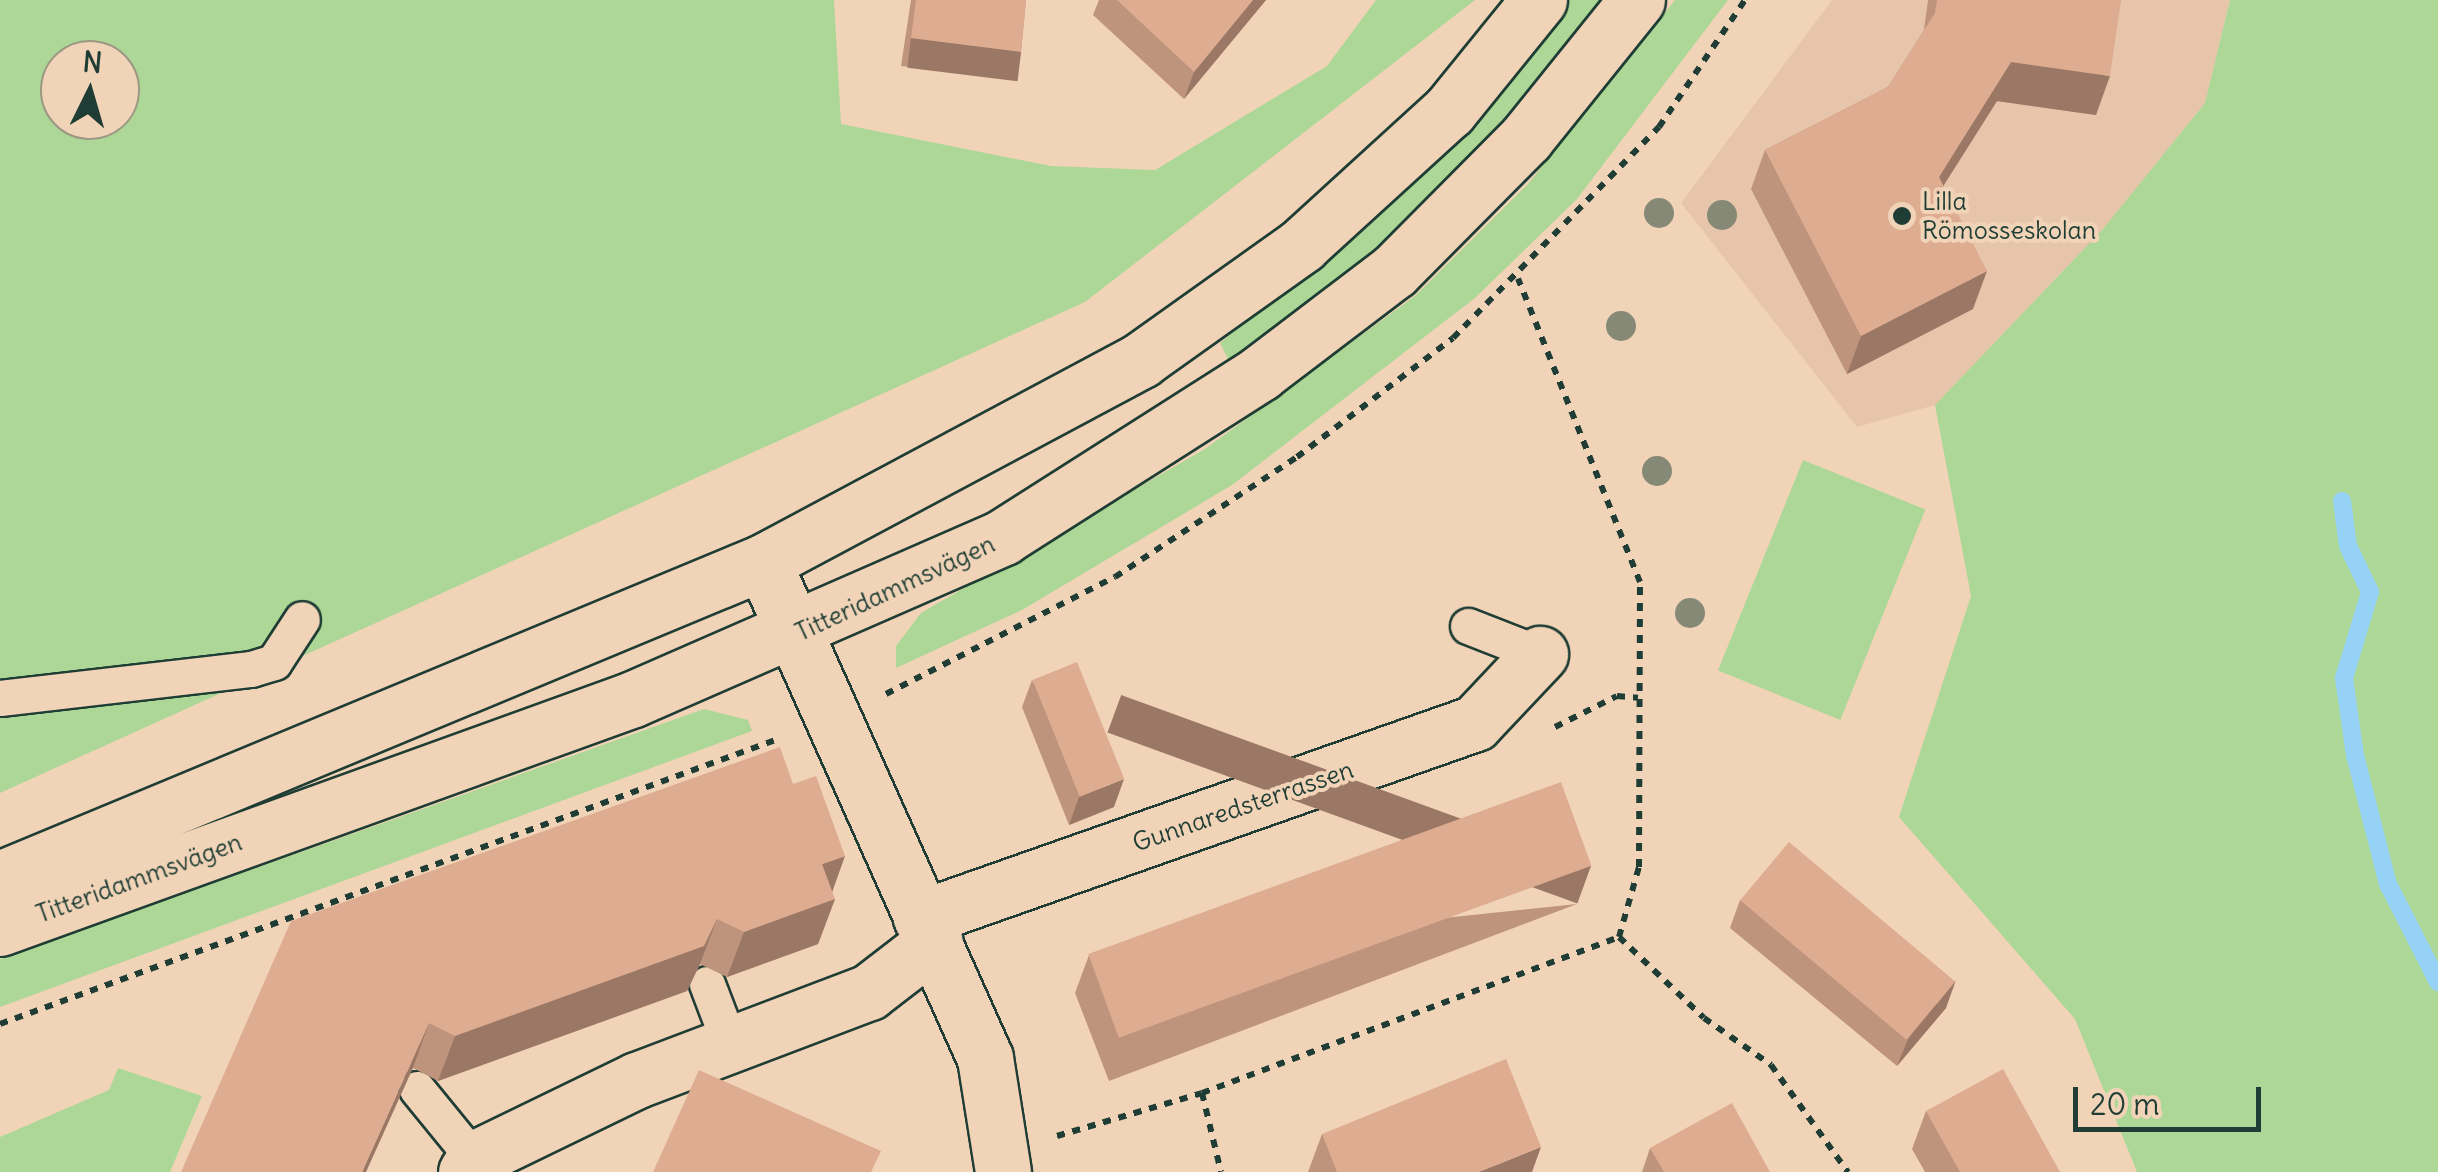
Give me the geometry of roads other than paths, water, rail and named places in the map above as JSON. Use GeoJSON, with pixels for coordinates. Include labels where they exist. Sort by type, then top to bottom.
{"type":"FeatureCollection","features":[{"type":"Feature","properties":{"kind":"street","name":"Titteridammsvägen"},"geometry":{"type":"LineString","coordinates":[[0,879],[763,562],[1141,360],[1302,245],[1449,111],[1540,0]]}},
{"type":"Feature","properties":{"kind":"street","name":"Titteridammsvägen"},"geometry":{"type":"LineString","coordinates":[[0,928],[797,634],[1003,537],[1290,350],[1394,271],[1500,164],[1637,0]]}},
{"type":"Feature","properties":{"kind":"street"},"geometry":{"type":"LineString","coordinates":[[763,562],[984,1058],[1003,1172]]}},
{"type":"Feature","properties":{"kind":"street","name":"Gunnaredsterrassen"},"geometry":{"type":"LineString","coordinates":[[470,1165],[729,1042],[868,992],[928,929],[1335,761],[1474,723],[1540,654]]}},
{"type":"Feature","properties":{"kind":"lane"},"geometry":{"type":"LineString","coordinates":[[0,698],[251,669],[274,662],[302,620]]}},
{"type":"Feature","properties":{"kind":"lane"},"geometry":{"type":"LineString","coordinates":[[1468,626],[1540,654]]}},
{"type":"Feature","properties":{"kind":"lane"},"geometry":{"type":"LineString","coordinates":[[707,984],[729,1042]]}},
{"type":"Feature","properties":{"kind":"lane"},"geometry":{"type":"LineString","coordinates":[[417,1089],[470,1165]]}},
{"type":"Feature","properties":{"kind":"waterway"},"geometry":{"type":"LineString","coordinates":[[2342,501],[2348,546],[2370,592],[2344,678],[2355,755],[2388,884],[2438,982]]}},
{"type":"Feature","properties":{"kind":"place","name":"Lilla Römosseskolan"},"geometry":{"type":"Point","coordinates":[1902,216]}}]}
